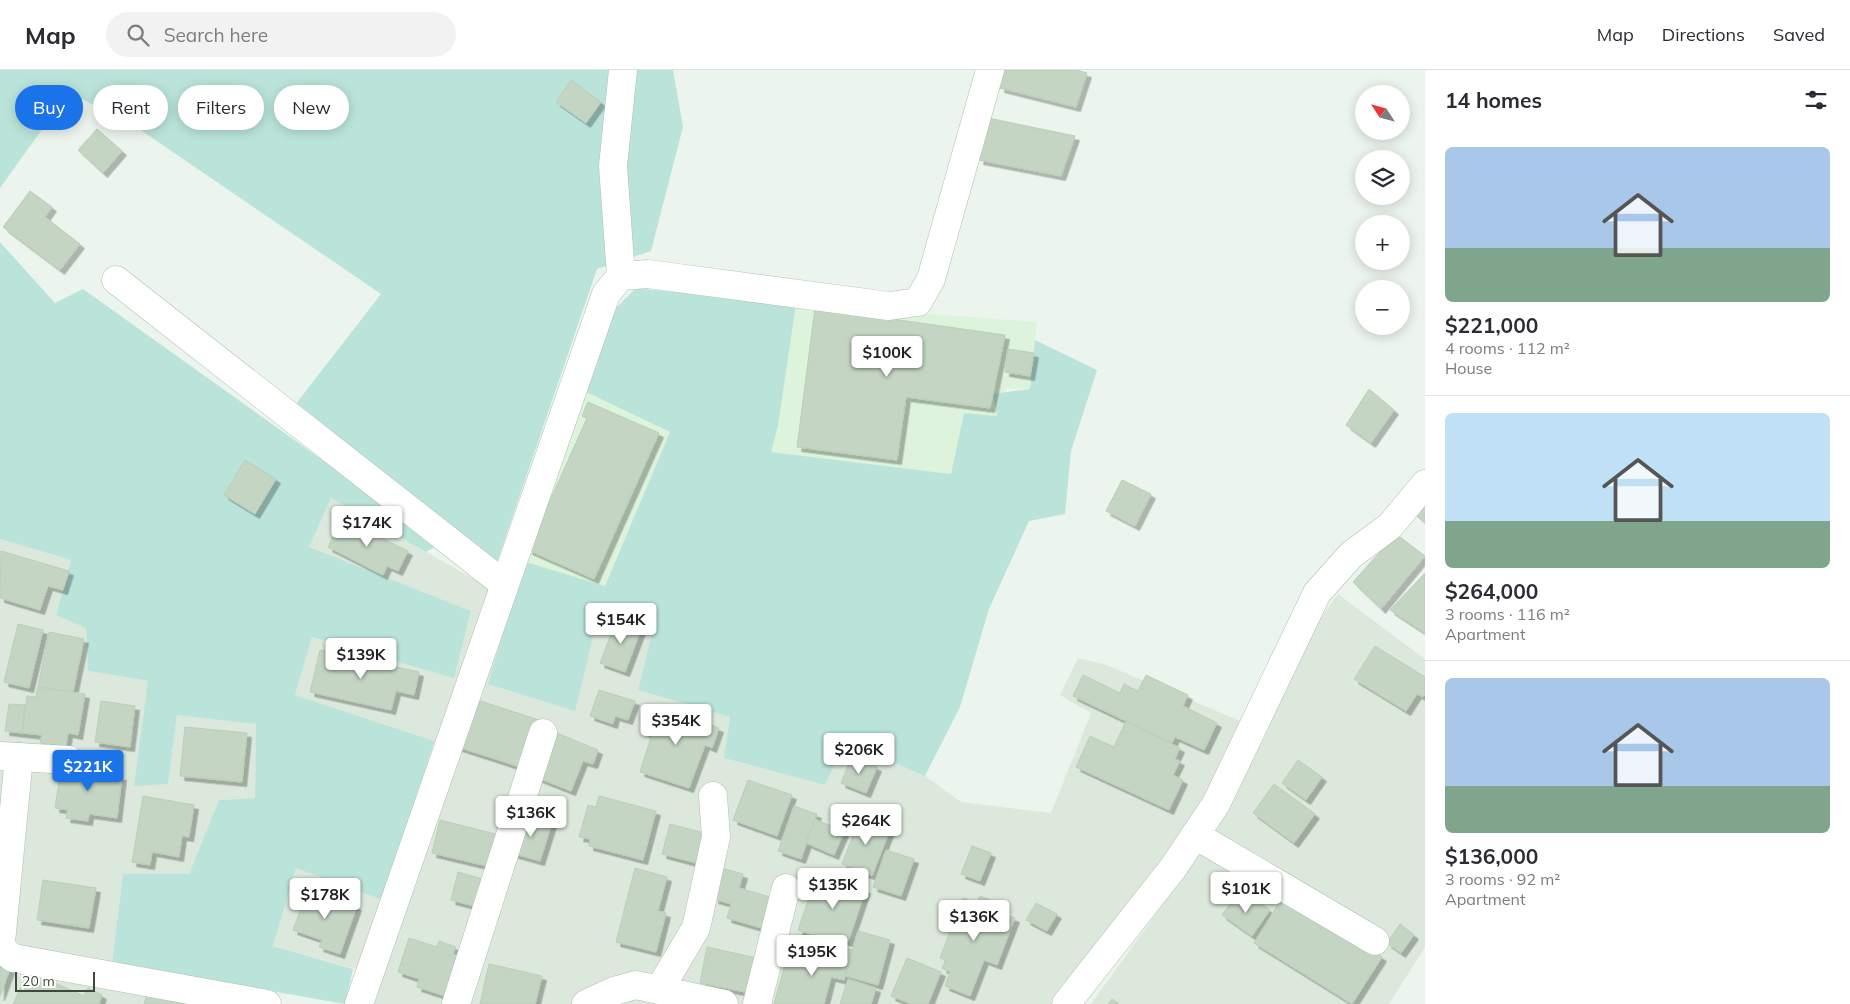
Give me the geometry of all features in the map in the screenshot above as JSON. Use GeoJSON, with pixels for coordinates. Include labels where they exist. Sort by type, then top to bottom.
{"type":"FeatureCollection","features":[{"type":"Feature","properties":{"kind":"street"},"geometry":{"type":"LineString","coordinates":[[359,1004],[606,294],[621,276],[614,166],[623,70]]}},
{"type":"Feature","properties":{"kind":"street"},"geometry":{"type":"LineString","coordinates":[[621,276],[648,274],[888,306],[918,302],[930,279],[990,70]]}},
{"type":"Feature","properties":{"kind":"street"},"geometry":{"type":"LineString","coordinates":[[116,280],[504,584]]}},
{"type":"Feature","properties":{"kind":"street"},"geometry":{"type":"LineString","coordinates":[[1066,1004],[1173,868],[1216,804],[1317,593],[1351,555],[1390,526],[1425,484]]}},
{"type":"Feature","properties":{"kind":"street"},"geometry":{"type":"LineString","coordinates":[[456,1004],[542,734]]}},
{"type":"Feature","properties":{"kind":"street"},"geometry":{"type":"LineString","coordinates":[[69,760],[9,756],[1,942],[3,950],[14,958],[266,1004]]}},
{"type":"Feature","properties":{"kind":"street"},"geometry":{"type":"LineString","coordinates":[[659,990],[696,928],[716,837],[713,796]]}},
{"type":"Feature","properties":{"kind":"street"},"geometry":{"type":"LineString","coordinates":[[1195,835],[1375,941]]}},
{"type":"Feature","properties":{"kind":"street"},"geometry":{"type":"LineString","coordinates":[[757,1004],[786,888]]}},
{"type":"Feature","properties":{"kind":"street"},"geometry":{"type":"LineString","coordinates":[[586,1004],[614,991],[636,985],[724,1004]]}},
{"type":"Feature","properties":{"kind":"shaded area"},"geometry":{"type":"Polygon","coordinates":[[[0,70],[673,70],[683,127],[651,251],[597,269],[496,565],[295,405],[381,294],[140,130],[168,130],[168,85],[93,85],[93,105],[83,99],[83,85],[15,85],[15,130],[42,130],[0,188],[0,70]]]}},
{"type":"Feature","properties":{"kind":"shaded area"},"geometry":{"type":"Polygon","coordinates":[[[0,242],[55,303],[83,289],[440,544],[426,552],[331,498],[309,547],[471,611],[454,678],[312,637],[295,695],[434,741],[383,900],[296,868],[273,946],[353,969],[345,1004],[112,963],[123,874],[189,874],[219,800],[255,798],[256,724],[177,715],[168,784],[134,786],[148,681],[88,671],[86,628],[56,615],[71,560],[0,539],[0,242]]]}},
{"type":"Feature","properties":{"kind":"shaded area"},"geometry":{"type":"Polygon","coordinates":[[[636,288],[796,304],[778,426],[771,452],[951,474],[964,413],[997,416],[993,394],[1030,389],[1035,340],[1097,370],[1071,451],[1065,514],[1029,521],[989,609],[960,707],[925,776],[846,742],[825,785],[724,758],[730,717],[638,690],[656,617],[597,620],[575,711],[488,684],[526,562],[605,586],[670,432],[586,392],[615,309],[636,288]]]}},
{"type":"Feature","properties":{"kind":"shaded area"},"geometry":{"type":"Polygon","coordinates":[[[796,304],[1037,322],[1030,389],[1005,388],[997,416],[964,413],[951,474],[771,452],[778,426],[796,304]]]}},
{"type":"Feature","properties":{"kind":"shaded area"},"geometry":{"type":"Polygon","coordinates":[[[586,392],[670,432],[605,586],[526,562],[586,392]]]}},
{"type":"Feature","properties":{"kind":"shaded area"},"geometry":{"type":"Polygon","coordinates":[[[331,498],[488,587],[511,606],[489,684],[597,620],[657,617],[638,690],[730,717],[724,758],[825,785],[846,742],[925,776],[961,802],[1051,813],[1091,713],[1060,695],[1078,658],[1104,664],[1243,722],[1194,818],[1072,1004],[370,1004],[377,975],[273,946],[296,868],[433,741],[295,695],[312,637],[453,677],[471,611],[308,547],[331,498]]]}},
{"type":"Feature","properties":{"kind":"shaded area"},"geometry":{"type":"Polygon","coordinates":[[[0,539],[71,560],[56,615],[86,627],[88,671],[148,681],[168,784],[177,715],[256,723],[255,798],[219,800],[189,874],[123,875],[109,987],[225,1004],[0,1004],[0,539]]]}},
{"type":"Feature","properties":{"kind":"shaded area"},"geometry":{"type":"Polygon","coordinates":[[[1338,594],[1425,659],[1425,947],[1389,1004],[1091,1004],[1199,854],[1315,626],[1338,594]]]}},
{"type":"Feature","properties":{"kind":"building"},"geometry":{"type":"Polygon","coordinates":[[[1003,70],[1076,70],[1087,73],[1076,107],[1000,88],[1003,70]]]}},
{"type":"Feature","properties":{"kind":"building"},"geometry":{"type":"Polygon","coordinates":[[[571,80],[601,102],[586,123],[556,102],[571,80]]]}},
{"type":"Feature","properties":{"kind":"building"},"geometry":{"type":"Polygon","coordinates":[[[988,118],[1075,136],[1061,176],[979,160],[988,118]]]}},
{"type":"Feature","properties":{"kind":"building"},"geometry":{"type":"Polygon","coordinates":[[[98,130],[122,151],[103,173],[78,150],[98,130]]]}},
{"type":"Feature","properties":{"kind":"building"},"geometry":{"type":"Polygon","coordinates":[[[30,191],[52,207],[45,217],[80,244],[60,270],[3,227],[30,191]]]}},
{"type":"Feature","properties":{"kind":"building"},"geometry":{"type":"Polygon","coordinates":[[[815,308],[1005,335],[990,408],[906,397],[897,460],[797,447],[815,308]]]}},
{"type":"Feature","properties":{"kind":"building"},"geometry":{"type":"Polygon","coordinates":[[[1008,349],[1034,353],[1030,376],[1005,372],[1008,349]]]}},
{"type":"Feature","properties":{"kind":"building"},"geometry":{"type":"Polygon","coordinates":[[[1369,389],[1394,410],[1371,443],[1346,425],[1369,389]]]}},
{"type":"Feature","properties":{"kind":"building"},"geometry":{"type":"Polygon","coordinates":[[[588,402],[659,433],[594,579],[528,550],[587,418],[582,416],[588,402]]]}},
{"type":"Feature","properties":{"kind":"building"},"geometry":{"type":"Polygon","coordinates":[[[245,460],[276,479],[255,514],[224,495],[245,460]]]}},
{"type":"Feature","properties":{"kind":"building"},"geometry":{"type":"Polygon","coordinates":[[[1122,480],[1151,494],[1135,526],[1106,511],[1122,480]]]}},
{"type":"Feature","properties":{"kind":"building"},"geometry":{"type":"Polygon","coordinates":[[[1425,498],[1425,523],[1412,511],[1425,498]]]}},
{"type":"Feature","properties":{"kind":"building"},"geometry":{"type":"Polygon","coordinates":[[[342,519],[408,551],[398,571],[387,566],[383,575],[328,547],[342,519]]]}},
{"type":"Feature","properties":{"kind":"building"},"geometry":{"type":"Polygon","coordinates":[[[1396,534],[1425,556],[1381,609],[1353,582],[1396,534]]]}},
{"type":"Feature","properties":{"kind":"building"},"geometry":{"type":"Polygon","coordinates":[[[1,551],[69,571],[63,590],[48,586],[40,610],[0,598],[1,551]]]}},
{"type":"Feature","properties":{"kind":"building"},"geometry":{"type":"Polygon","coordinates":[[[1425,573],[1425,633],[1390,610],[1425,573]]]}},
{"type":"Feature","properties":{"kind":"building"},"geometry":{"type":"Polygon","coordinates":[[[617,618],[642,627],[625,672],[600,663],[617,618]]]}},
{"type":"Feature","properties":{"kind":"building"},"geometry":{"type":"Polygon","coordinates":[[[18,624],[43,630],[29,688],[4,682],[18,624]]]}},
{"type":"Feature","properties":{"kind":"building"},"geometry":{"type":"Polygon","coordinates":[[[49,632],[84,639],[73,692],[38,687],[49,632]]]}},
{"type":"Feature","properties":{"kind":"building"},"geometry":{"type":"Polygon","coordinates":[[[1375,646],[1425,677],[1425,693],[1423,697],[1417,694],[1406,711],[1354,679],[1375,646]]]}},
{"type":"Feature","properties":{"kind":"building"},"geometry":{"type":"Polygon","coordinates":[[[320,650],[419,672],[414,695],[396,691],[391,710],[310,692],[320,650]]]}},
{"type":"Feature","properties":{"kind":"building"},"geometry":{"type":"Polygon","coordinates":[[[1083,675],[1120,693],[1124,684],[1138,691],[1146,675],[1188,695],[1183,706],[1217,723],[1204,750],[1175,737],[1172,743],[1073,696],[1083,675]]]}},
{"type":"Feature","properties":{"kind":"building"},"geometry":{"type":"Polygon","coordinates":[[[38,687],[85,694],[78,735],[68,733],[66,746],[40,743],[42,735],[22,733],[27,696],[36,697],[38,687]]]}},
{"type":"Feature","properties":{"kind":"building"},"geometry":{"type":"Polygon","coordinates":[[[599,690],[635,701],[628,720],[615,716],[613,724],[590,716],[599,690]]]}},
{"type":"Feature","properties":{"kind":"building"},"geometry":{"type":"Polygon","coordinates":[[[471,698],[539,720],[523,768],[455,746],[471,698]]]}},
{"type":"Feature","properties":{"kind":"building"},"geometry":{"type":"Polygon","coordinates":[[[101,701],[135,706],[130,747],[95,742],[101,701]]]}},
{"type":"Feature","properties":{"kind":"building"},"geometry":{"type":"Polygon","coordinates":[[[9,704],[25,705],[22,733],[5,731],[9,704]]]}},
{"type":"Feature","properties":{"kind":"building"},"geometry":{"type":"Polygon","coordinates":[[[653,705],[719,728],[712,748],[705,745],[689,788],[640,772],[652,734],[644,732],[653,705]]]}},
{"type":"Feature","properties":{"kind":"building"},"geometry":{"type":"Polygon","coordinates":[[[1126,721],[1180,748],[1175,759],[1180,761],[1173,775],[1183,780],[1169,810],[1076,767],[1090,736],[1114,747],[1126,721]]]}},
{"type":"Feature","properties":{"kind":"building"},"geometry":{"type":"Polygon","coordinates":[[[185,727],[247,733],[242,782],[180,776],[185,727]]]}},
{"type":"Feature","properties":{"kind":"building"},"geometry":{"type":"Polygon","coordinates":[[[552,731],[598,750],[593,764],[583,761],[571,791],[533,776],[552,731]]]}},
{"type":"Feature","properties":{"kind":"building"},"geometry":{"type":"Polygon","coordinates":[[[852,756],[877,767],[866,793],[841,783],[852,756]]]}},
{"type":"Feature","properties":{"kind":"building"},"geometry":{"type":"Polygon","coordinates":[[[1298,760],[1322,777],[1306,800],[1282,783],[1298,760]]]}},
{"type":"Feature","properties":{"kind":"building"},"geometry":{"type":"Polygon","coordinates":[[[75,762],[93,764],[91,772],[122,776],[117,818],[89,814],[88,821],[66,818],[68,810],[55,808],[61,769],[75,762]]]}},
{"type":"Feature","properties":{"kind":"building"},"geometry":{"type":"Polygon","coordinates":[[[748,780],[792,795],[777,836],[733,820],[748,780]]]}},
{"type":"Feature","properties":{"kind":"building"},"geometry":{"type":"Polygon","coordinates":[[[1274,784],[1315,814],[1294,843],[1253,813],[1274,784]]]}},
{"type":"Feature","properties":{"kind":"building"},"geometry":{"type":"Polygon","coordinates":[[[143,796],[194,805],[189,837],[182,836],[179,857],[152,852],[150,865],[132,862],[143,796]]]}},
{"type":"Feature","properties":{"kind":"building"},"geometry":{"type":"Polygon","coordinates":[[[599,796],[656,811],[643,860],[589,846],[590,839],[579,837],[588,805],[596,807],[599,796]]]}},
{"type":"Feature","properties":{"kind":"building"},"geometry":{"type":"Polygon","coordinates":[[[794,806],[817,814],[801,859],[778,851],[794,806]]]}},
{"type":"Feature","properties":{"kind":"building"},"geometry":{"type":"Polygon","coordinates":[[[522,814],[552,823],[540,861],[511,853],[522,814]]]}},
{"type":"Feature","properties":{"kind":"building"},"geometry":{"type":"Polygon","coordinates":[[[861,815],[891,827],[872,876],[842,864],[861,815]]]}},
{"type":"Feature","properties":{"kind":"building"},"geometry":{"type":"Polygon","coordinates":[[[815,819],[844,832],[834,855],[806,843],[815,819]]]}},
{"type":"Feature","properties":{"kind":"building"},"geometry":{"type":"Polygon","coordinates":[[[440,820],[499,835],[491,867],[432,853],[440,820]]]}},
{"type":"Feature","properties":{"kind":"building"},"geometry":{"type":"Polygon","coordinates":[[[670,824],[708,834],[700,864],[662,854],[670,824]]]}},
{"type":"Feature","properties":{"kind":"building"},"geometry":{"type":"Polygon","coordinates":[[[972,846],[991,853],[980,881],[961,874],[972,846]]]}},
{"type":"Feature","properties":{"kind":"building"},"geometry":{"type":"Polygon","coordinates":[[[886,850],[914,859],[901,896],[873,887],[886,850]]]}},
{"type":"Feature","properties":{"kind":"building"},"geometry":{"type":"Polygon","coordinates":[[[635,868],[667,877],[658,911],[666,913],[656,952],[616,942],[635,868]]]}},
{"type":"Feature","properties":{"kind":"building"},"geometry":{"type":"Polygon","coordinates":[[[722,868],[743,874],[739,888],[777,899],[768,930],[727,918],[731,904],[714,899],[722,868]]]}},
{"type":"Feature","properties":{"kind":"building"},"geometry":{"type":"Polygon","coordinates":[[[458,872],[482,879],[474,906],[451,900],[458,872]]]}},
{"type":"Feature","properties":{"kind":"building"},"geometry":{"type":"Polygon","coordinates":[[[824,875],[866,889],[848,942],[834,938],[831,941],[798,930],[809,898],[816,900],[824,875]]]}},
{"type":"Feature","properties":{"kind":"building"},"geometry":{"type":"Polygon","coordinates":[[[43,880],[96,888],[89,928],[37,920],[43,880]]]}},
{"type":"Feature","properties":{"kind":"building"},"geometry":{"type":"Polygon","coordinates":[[[308,889],[357,906],[340,954],[319,947],[322,940],[293,930],[308,889]]]}},
{"type":"Feature","properties":{"kind":"building"},"geometry":{"type":"Polygon","coordinates":[[[1246,894],[1270,910],[1252,936],[1222,915],[1236,896],[1242,900],[1246,894]]]}},
{"type":"Feature","properties":{"kind":"building"},"geometry":{"type":"Polygon","coordinates":[[[1284,895],[1382,957],[1352,1004],[1254,943],[1284,895]]]}},
{"type":"Feature","properties":{"kind":"building"},"geometry":{"type":"Polygon","coordinates":[[[980,896],[999,904],[996,911],[1015,918],[997,965],[984,960],[970,996],[945,986],[950,972],[942,968],[946,960],[940,958],[963,898],[977,903],[980,896]]]}},
{"type":"Feature","properties":{"kind":"building"},"geometry":{"type":"Polygon","coordinates":[[[1036,903],[1057,914],[1047,931],[1026,920],[1036,903]]]}},
{"type":"Feature","properties":{"kind":"building"},"geometry":{"type":"Polygon","coordinates":[[[1400,924],[1414,935],[1401,953],[1387,943],[1400,924]]]}},
{"type":"Feature","properties":{"kind":"building"},"geometry":{"type":"Polygon","coordinates":[[[858,931],[890,940],[878,985],[845,976],[858,931]]]}},
{"type":"Feature","properties":{"kind":"building"},"geometry":{"type":"Polygon","coordinates":[[[409,938],[437,947],[439,941],[456,947],[453,954],[464,958],[451,998],[417,987],[419,979],[398,972],[409,938]]]}},
{"type":"Feature","properties":{"kind":"building"},"geometry":{"type":"Polygon","coordinates":[[[832,945],[852,950],[844,980],[831,977],[824,1004],[774,1004],[787,958],[808,964],[812,948],[828,953],[832,945]]]}},
{"type":"Feature","properties":{"kind":"building"},"geometry":{"type":"Polygon","coordinates":[[[707,947],[757,958],[750,993],[700,983],[707,947]]]}},
{"type":"Feature","properties":{"kind":"building"},"geometry":{"type":"Polygon","coordinates":[[[0,956],[13,961],[0,996],[0,956]]]}},
{"type":"Feature","properties":{"kind":"building"},"geometry":{"type":"Polygon","coordinates":[[[907,958],[941,972],[928,1004],[911,1004],[891,996],[907,958]]]}},
{"type":"Feature","properties":{"kind":"building"},"geometry":{"type":"Polygon","coordinates":[[[489,964],[542,976],[535,1004],[480,1004],[489,964]]]}},
{"type":"Feature","properties":{"kind":"building"},"geometry":{"type":"Polygon","coordinates":[[[28,971],[84,996],[88,988],[102,995],[99,1003],[101,1004],[13,1004],[28,971]]]}},
{"type":"Feature","properties":{"kind":"building"},"geometry":{"type":"Polygon","coordinates":[[[848,979],[876,988],[871,1004],[840,1004],[848,979]]]}},
{"type":"Feature","properties":{"kind":"building"},"geometry":{"type":"Polygon","coordinates":[[[147,994],[183,1004],[144,1004],[147,994]]]}},
{"type":"Feature","properties":{"kind":"building"},"geometry":{"type":"Polygon","coordinates":[[[1112,999],[1119,1004],[1108,1004],[1112,999]]]}}]}
